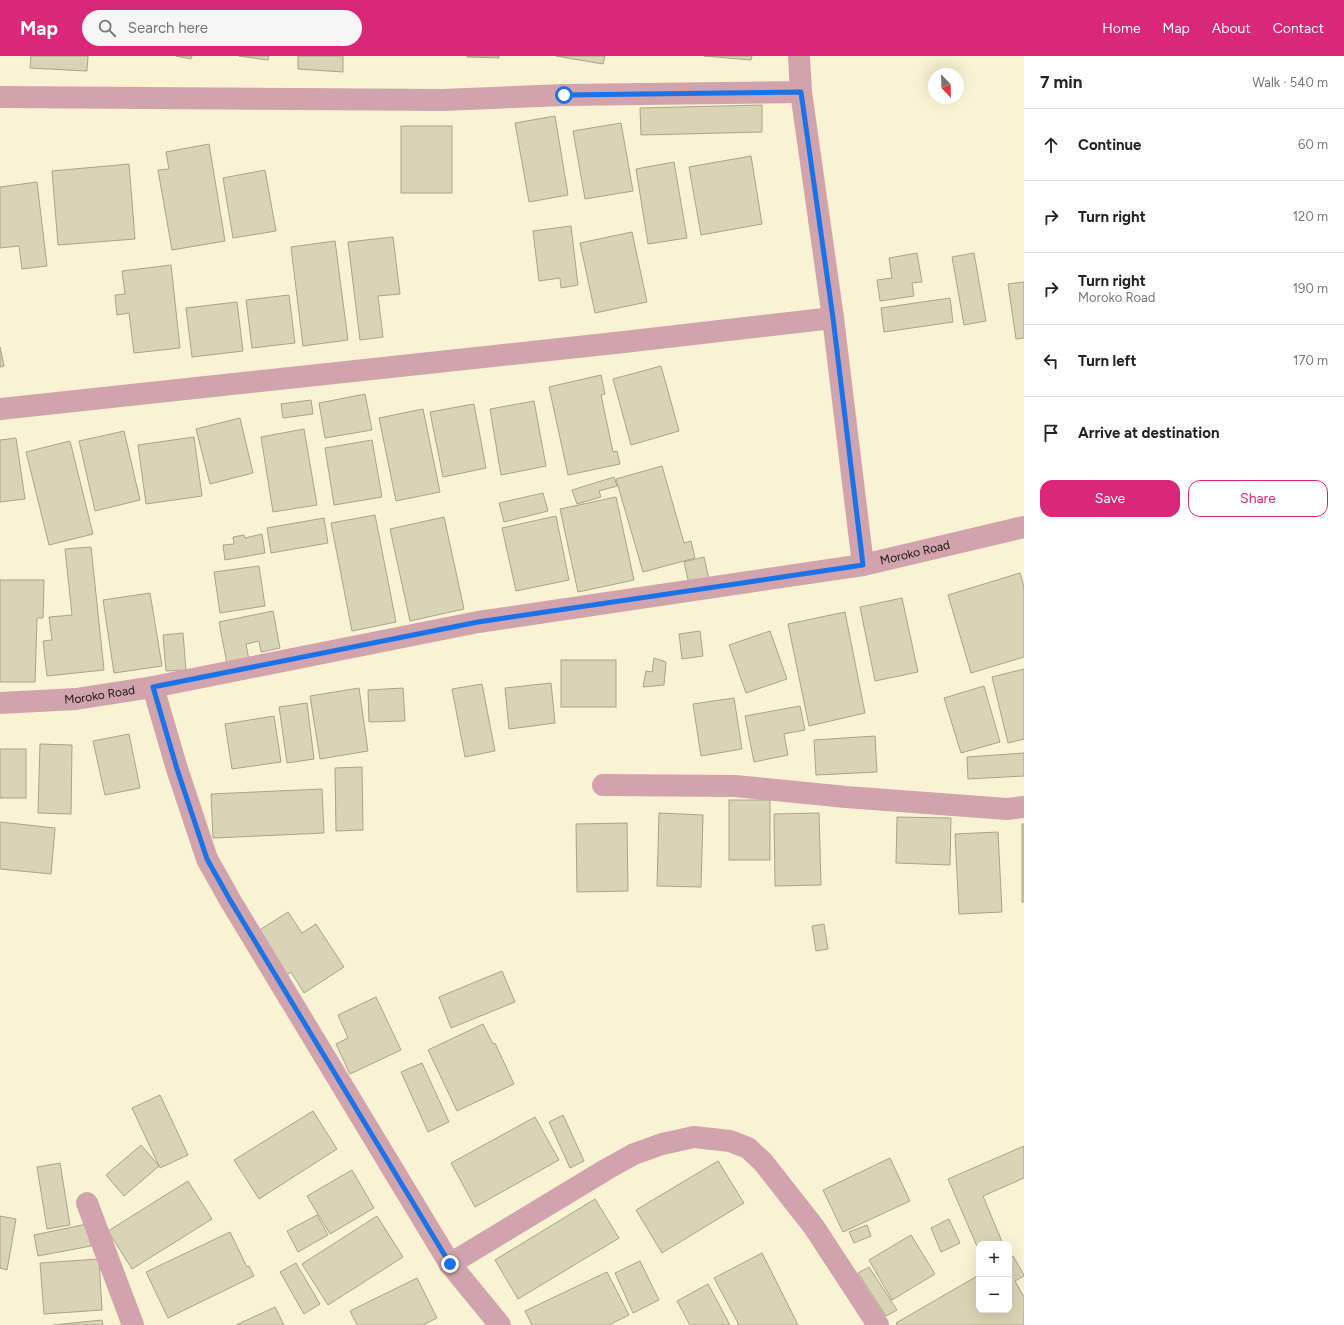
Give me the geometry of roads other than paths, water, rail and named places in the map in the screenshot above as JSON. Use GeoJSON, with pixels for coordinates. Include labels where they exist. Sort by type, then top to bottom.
{"type":"FeatureCollection","features":[{"type":"Feature","properties":{"kind":"street"},"geometry":{"type":"LineString","coordinates":[[799,56],[801,92],[833,318],[863,565]]}},
{"type":"Feature","properties":{"kind":"street"},"geometry":{"type":"LineString","coordinates":[[0,97],[443,100],[564,95],[801,92]]}},
{"type":"Feature","properties":{"kind":"street"},"geometry":{"type":"LineString","coordinates":[[0,409],[833,318]]}},
{"type":"Feature","properties":{"kind":"street","name":"Moroko Road"},"geometry":{"type":"LineString","coordinates":[[0,703],[76,699],[153,687],[478,622],[863,565],[1024,527]]}},
{"type":"Feature","properties":{"kind":"street"},"geometry":{"type":"LineString","coordinates":[[153,687],[177,769],[207,859],[450,1264],[500,1325]]}},
{"type":"Feature","properties":{"kind":"street"},"geometry":{"type":"LineString","coordinates":[[603,784],[735,786],[854,798],[1008,809],[1024,808]]}},
{"type":"Feature","properties":{"kind":"street"},"geometry":{"type":"LineString","coordinates":[[450,1264],[634,1154],[662,1144],[694,1138],[730,1142],[748,1148],[763,1162],[814,1226],[878,1325]]}},
{"type":"Feature","properties":{"kind":"street"},"geometry":{"type":"LineString","coordinates":[[87,1203],[133,1325]]}}]}
